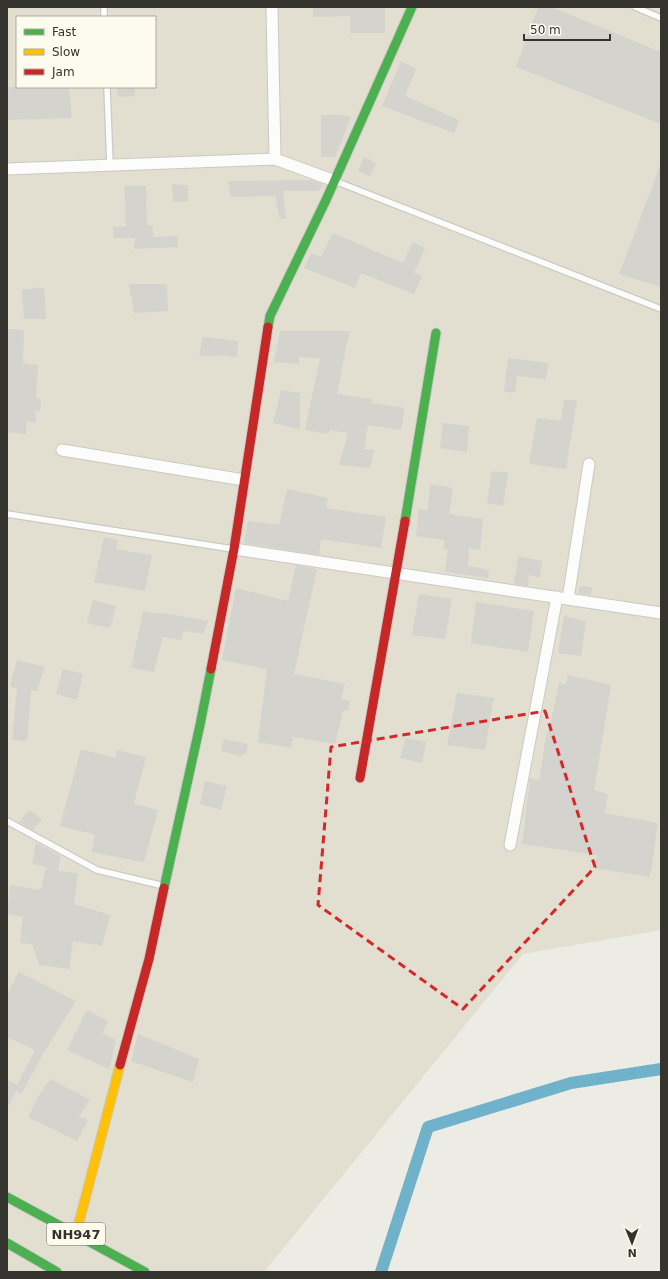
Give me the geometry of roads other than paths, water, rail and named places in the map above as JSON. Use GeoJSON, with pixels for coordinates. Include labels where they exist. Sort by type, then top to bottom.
{"type":"FeatureCollection","features":[{"type":"Feature","properties":{"kind":"main road"},"geometry":{"type":"LineString","coordinates":[[76,1234],[110,1101],[149,959],[200,725],[234,549],[270,316],[334,181],[412,7]]}},
{"type":"Feature","properties":{"kind":"main road"},"geometry":{"type":"LineString","coordinates":[[360,778],[436,333]]}},
{"type":"Feature","properties":{"kind":"main road","name":"NH947"},"geometry":{"type":"LineString","coordinates":[[7,1197],[145,1272]]}},
{"type":"Feature","properties":{"kind":"main road","name":"NH947"},"geometry":{"type":"LineString","coordinates":[[7,1243],[57,1272]]}},
{"type":"Feature","properties":{"kind":"street"},"geometry":{"type":"LineString","coordinates":[[272,7],[275,159]]}},
{"type":"Feature","properties":{"kind":"street"},"geometry":{"type":"LineString","coordinates":[[7,169],[275,159],[334,181]]}},
{"type":"Feature","properties":{"kind":"street"},"geometry":{"type":"LineString","coordinates":[[62,450],[244,480]]}},
{"type":"Feature","properties":{"kind":"street"},"geometry":{"type":"LineString","coordinates":[[510,845],[589,464]]}},
{"type":"Feature","properties":{"kind":"street"},"geometry":{"type":"LineString","coordinates":[[234,549],[661,613]]}},
{"type":"Feature","properties":{"kind":"lane"},"geometry":{"type":"LineString","coordinates":[[635,7],[661,18]]}},
{"type":"Feature","properties":{"kind":"lane"},"geometry":{"type":"LineString","coordinates":[[107,88],[110,165]]}},
{"type":"Feature","properties":{"kind":"lane"},"geometry":{"type":"LineString","coordinates":[[334,181],[661,309]]}},
{"type":"Feature","properties":{"kind":"lane"},"geometry":{"type":"LineString","coordinates":[[7,514],[234,549]]}},
{"type":"Feature","properties":{"kind":"lane"},"geometry":{"type":"LineString","coordinates":[[7,822],[97,870],[165,886]]}},
{"type":"Feature","properties":{"kind":"waterway"},"geometry":{"type":"LineString","coordinates":[[381,1272],[428,1127],[571,1083],[661,1069]]}}]}
